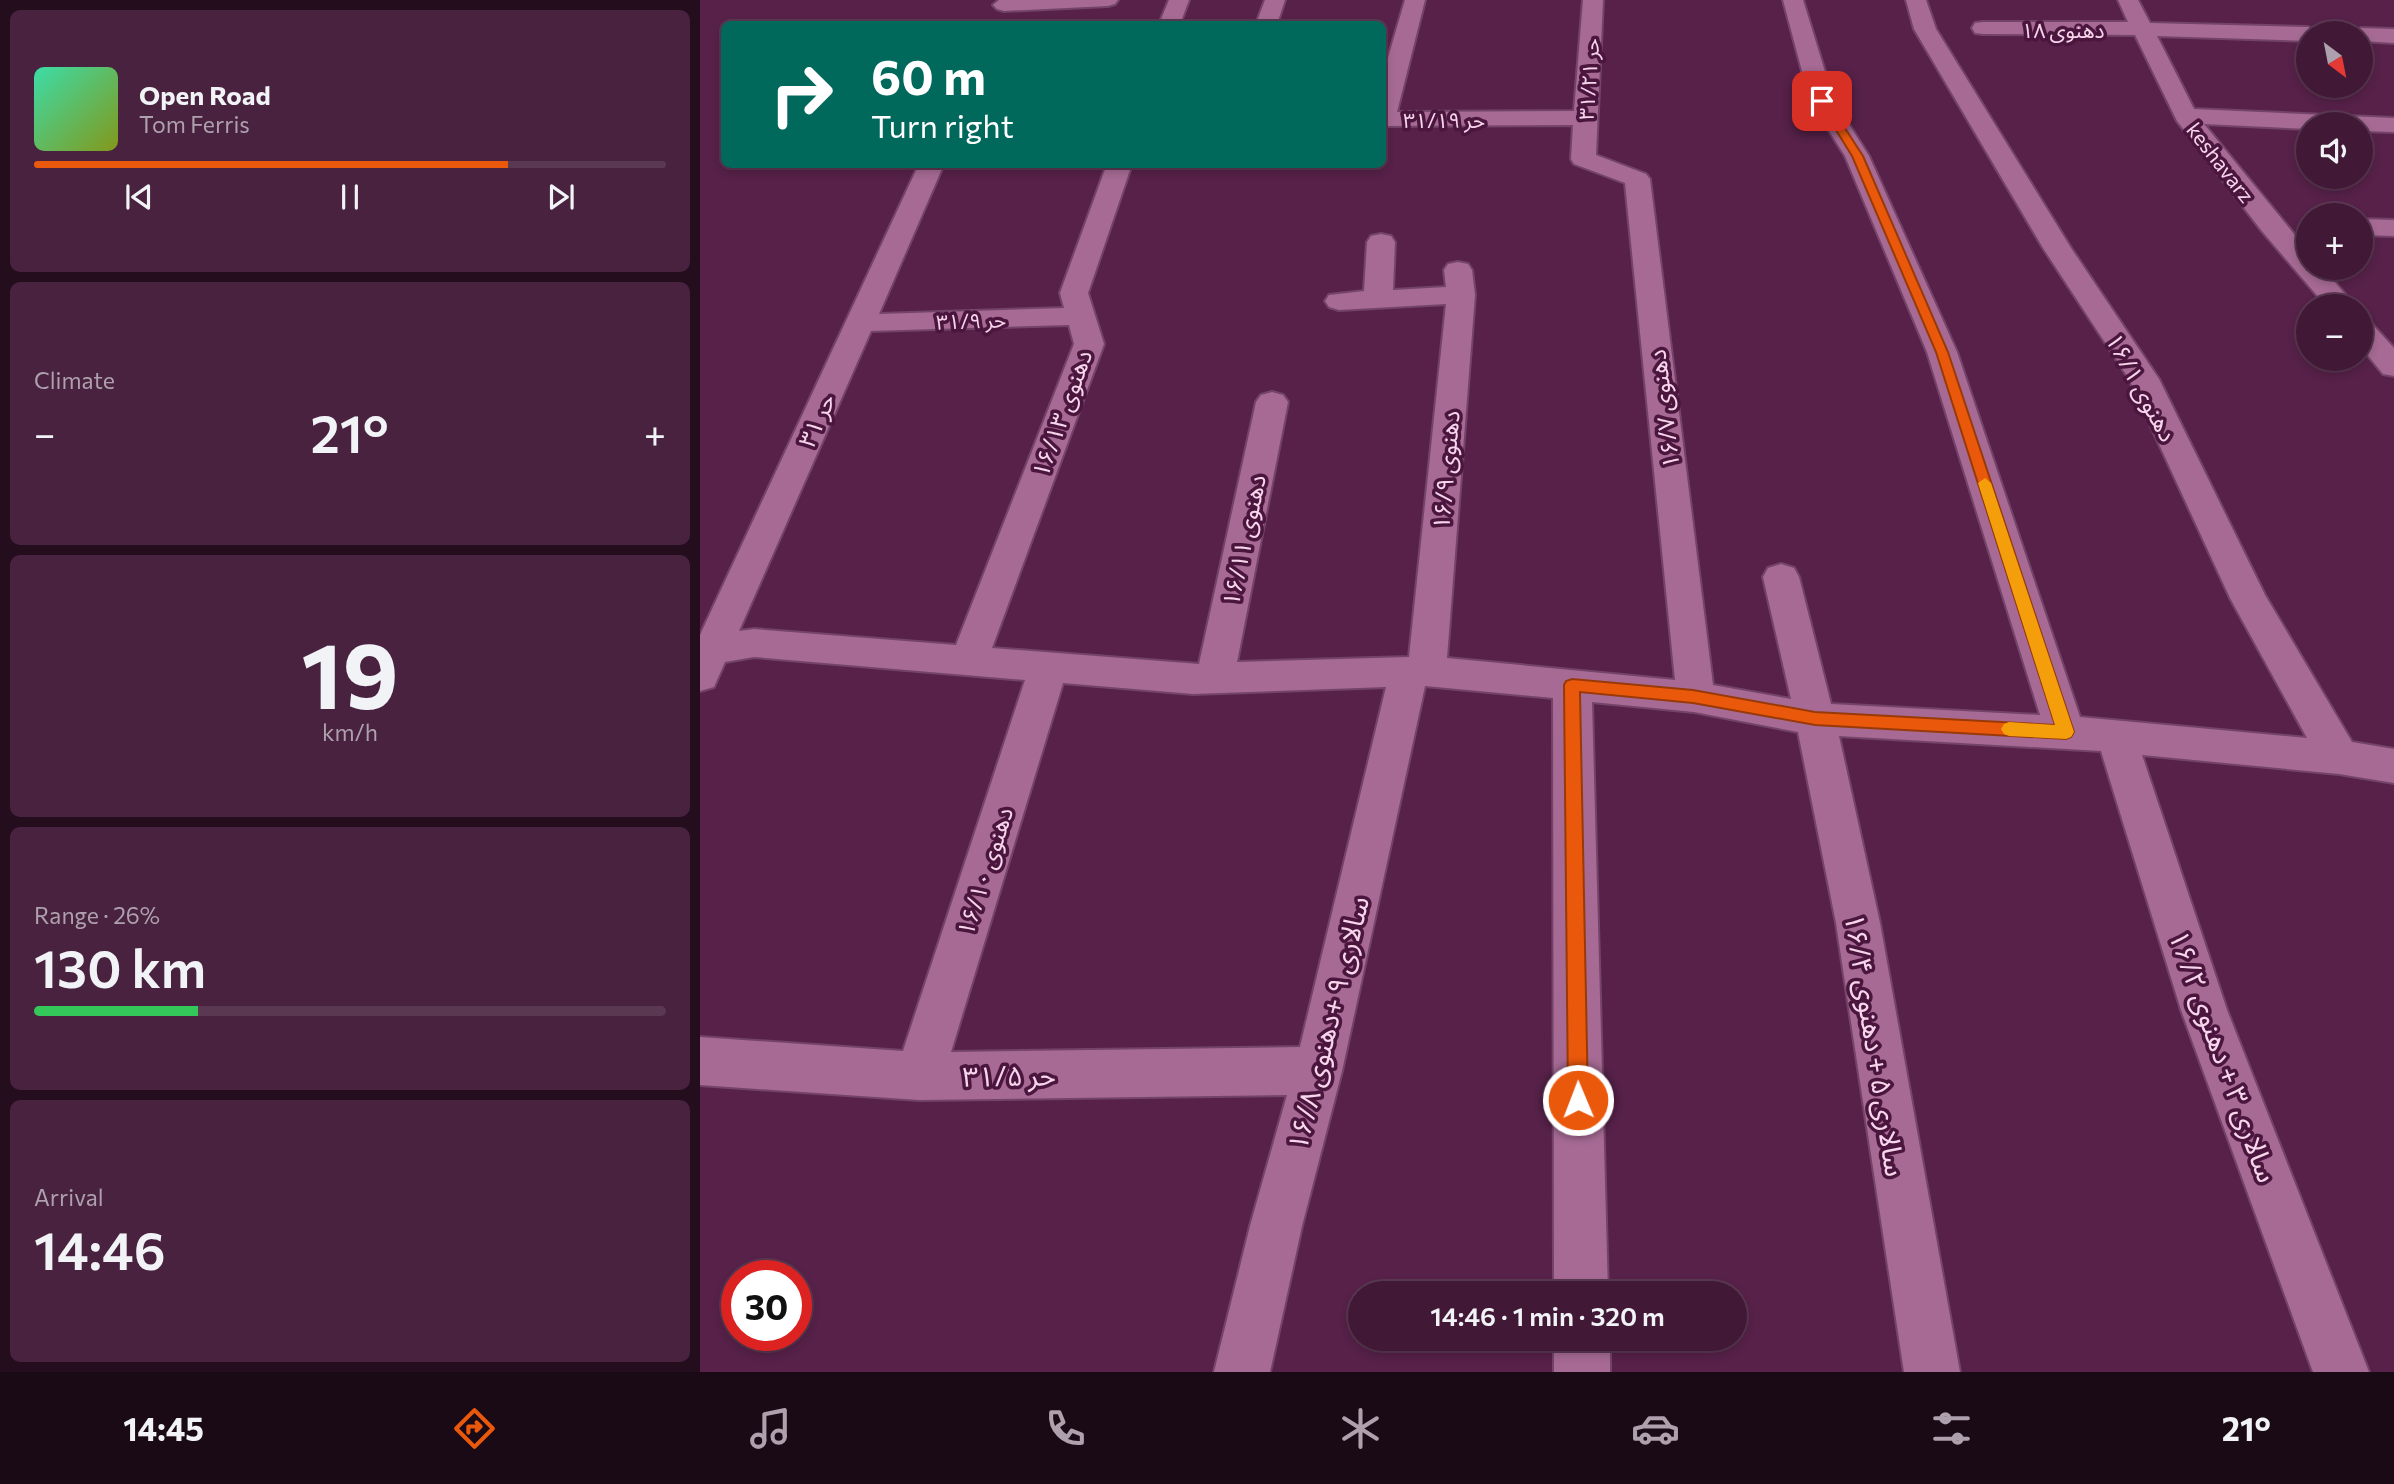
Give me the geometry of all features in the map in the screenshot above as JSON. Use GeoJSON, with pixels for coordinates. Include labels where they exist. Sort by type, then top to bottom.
{"type":"FeatureCollection","features":[{"type":"Feature","properties":{"kind":"street"},"geometry":{"type":"LineString","coordinates":[[1002,10],[1108,0]]}},
{"type":"Feature","properties":{"kind":"street"},"geometry":{"type":"LineString","coordinates":[[1171,21],[1178,0]]}},
{"type":"Feature","properties":{"kind":"street"},"geometry":{"type":"LineString","coordinates":[[1268,21],[1275,0]]}},
{"type":"Feature","properties":{"kind":"street","name":"حر ۳۱/۱۹"},"geometry":{"type":"LineString","coordinates":[[1386,108],[1415,0]]}},
{"type":"Feature","properties":{"kind":"street","name":"حر ۳۱/۲۱"},"geometry":{"type":"LineString","coordinates":[[1583,159],[1593,0]]}},
{"type":"Feature","properties":{"kind":"street"},"geometry":{"type":"LineString","coordinates":[[1793,0],[1822,101],[1857,156],[1942,352],[2066,732]]}},
{"type":"Feature","properties":{"kind":"street","name":"keshavarz"},"geometry":{"type":"LineString","coordinates":[[2128,0],[2185,116],[2270,224],[2331,294]]}},
{"type":"Feature","properties":{"kind":"street","name":"دهنوی ۱۶/۱"},"geometry":{"type":"LineString","coordinates":[[1921,14],[2057,248],[2144,379],[2248,598],[2339,757]]}},
{"type":"Feature","properties":{"kind":"street","name":"دهنوی ۱۸"},"geometry":{"type":"LineString","coordinates":[[1983,29],[2143,29],[2296,34]]}},
{"type":"Feature","properties":{"kind":"street"},"geometry":{"type":"LineString","coordinates":[[2373,35],[2394,36]]}},
{"type":"Feature","properties":{"kind":"street"},"geometry":{"type":"LineString","coordinates":[[2185,116],[2394,125]]}},
{"type":"Feature","properties":{"kind":"street","name":"حر ۳۱/۱۹"},"geometry":{"type":"LineString","coordinates":[[1386,119],[1586,118]]}},
{"type":"Feature","properties":{"kind":"street","name":"دهنوی ۱۶/۷"},"geometry":{"type":"LineString","coordinates":[[1583,159],[1637,179],[1695,680],[1693,697]]}},
{"type":"Feature","properties":{"kind":"street","name":"حر ۳۱"},"geometry":{"type":"LineString","coordinates":[[706,663],[930,168]]}},
{"type":"Feature","properties":{"kind":"street","name":"دهنوی ۱۶/۱۳"},"geometry":{"type":"LineString","coordinates":[[969,660],[1089,344],[1074,293],[1119,168]]}},
{"type":"Feature","properties":{"kind":"street"},"geometry":{"type":"LineString","coordinates":[[2270,224],[2296,225]]}},
{"type":"Feature","properties":{"kind":"street"},"geometry":{"type":"LineString","coordinates":[[2373,227],[2394,228]]}},
{"type":"Feature","properties":{"kind":"street"},"geometry":{"type":"LineString","coordinates":[[1339,301],[1378,300],[1381,242]]}},
{"type":"Feature","properties":{"kind":"street","name":"دهنوی ۱۶/۹"},"geometry":{"type":"LineString","coordinates":[[1378,300],[1459,282],[1418,672]]}},
{"type":"Feature","properties":{"kind":"street","name":"حر ۳۱/۹"},"geometry":{"type":"LineString","coordinates":[[860,323],[1081,316]]}},
{"type":"Feature","properties":{"kind":"street"},"geometry":{"type":"LineString","coordinates":[[2373,343],[2394,367]]}},
{"type":"Feature","properties":{"kind":"street","name":"دهنوی ۱۶/۱۱"},"geometry":{"type":"LineString","coordinates":[[1215,679],[1272,402]]}},
{"type":"Feature","properties":{"kind":"street","name":"سالاری ۵ + دهنوی ۱۶/۴"},"geometry":{"type":"LineString","coordinates":[[1782,577],[1857,922],[1915,1286],[1932,1372]]}},
{"type":"Feature","properties":{"kind":"street"},"geometry":{"type":"LineString","coordinates":[[706,663],[754,643],[1215,679],[1418,672],[1693,697],[1815,719],[2116,736],[2339,757],[2394,766]]}},
{"type":"Feature","properties":{"kind":"street","name":"دهنوی ۱۶/۱۰"},"geometry":{"type":"LineString","coordinates":[[919,1076],[1049,666]]}},
{"type":"Feature","properties":{"kind":"street","name":"سالاری ۹ +دهنوی ۱۶/۸"},"geometry":{"type":"LineString","coordinates":[[1242,1372],[1276,1226],[1318,1071],[1418,672]]}},
{"type":"Feature","properties":{"kind":"street"},"geometry":{"type":"LineString","coordinates":[[1572,685],[1581,1281]]}},
{"type":"Feature","properties":{"kind":"street","name":"سالاری ۳ + دهنوی ۱۶/۲"},"geometry":{"type":"LineString","coordinates":[[2116,736],[2204,1010],[2341,1372]]}},
{"type":"Feature","properties":{"kind":"street","name":"حر ۳۱/۵"},"geometry":{"type":"LineString","coordinates":[[700,1061],[919,1076],[1318,1071]]}},
{"type":"Feature","properties":{"kind":"street"},"geometry":{"type":"LineString","coordinates":[[1582,1351],[1582,1372]]}},
{"type":"Feature","properties":{"kind":"slow traffic"},"geometry":{"type":"LineString","coordinates":[[1985,483],[2066,732],[2009,729]]}},
{"type":"Feature","properties":{"kind":"route"},"geometry":{"type":"LineString","coordinates":[[1578,1100],[1572,685],[1693,697],[1815,719],[2066,732],[1942,352],[1857,156],[1822,101]]}}]}
